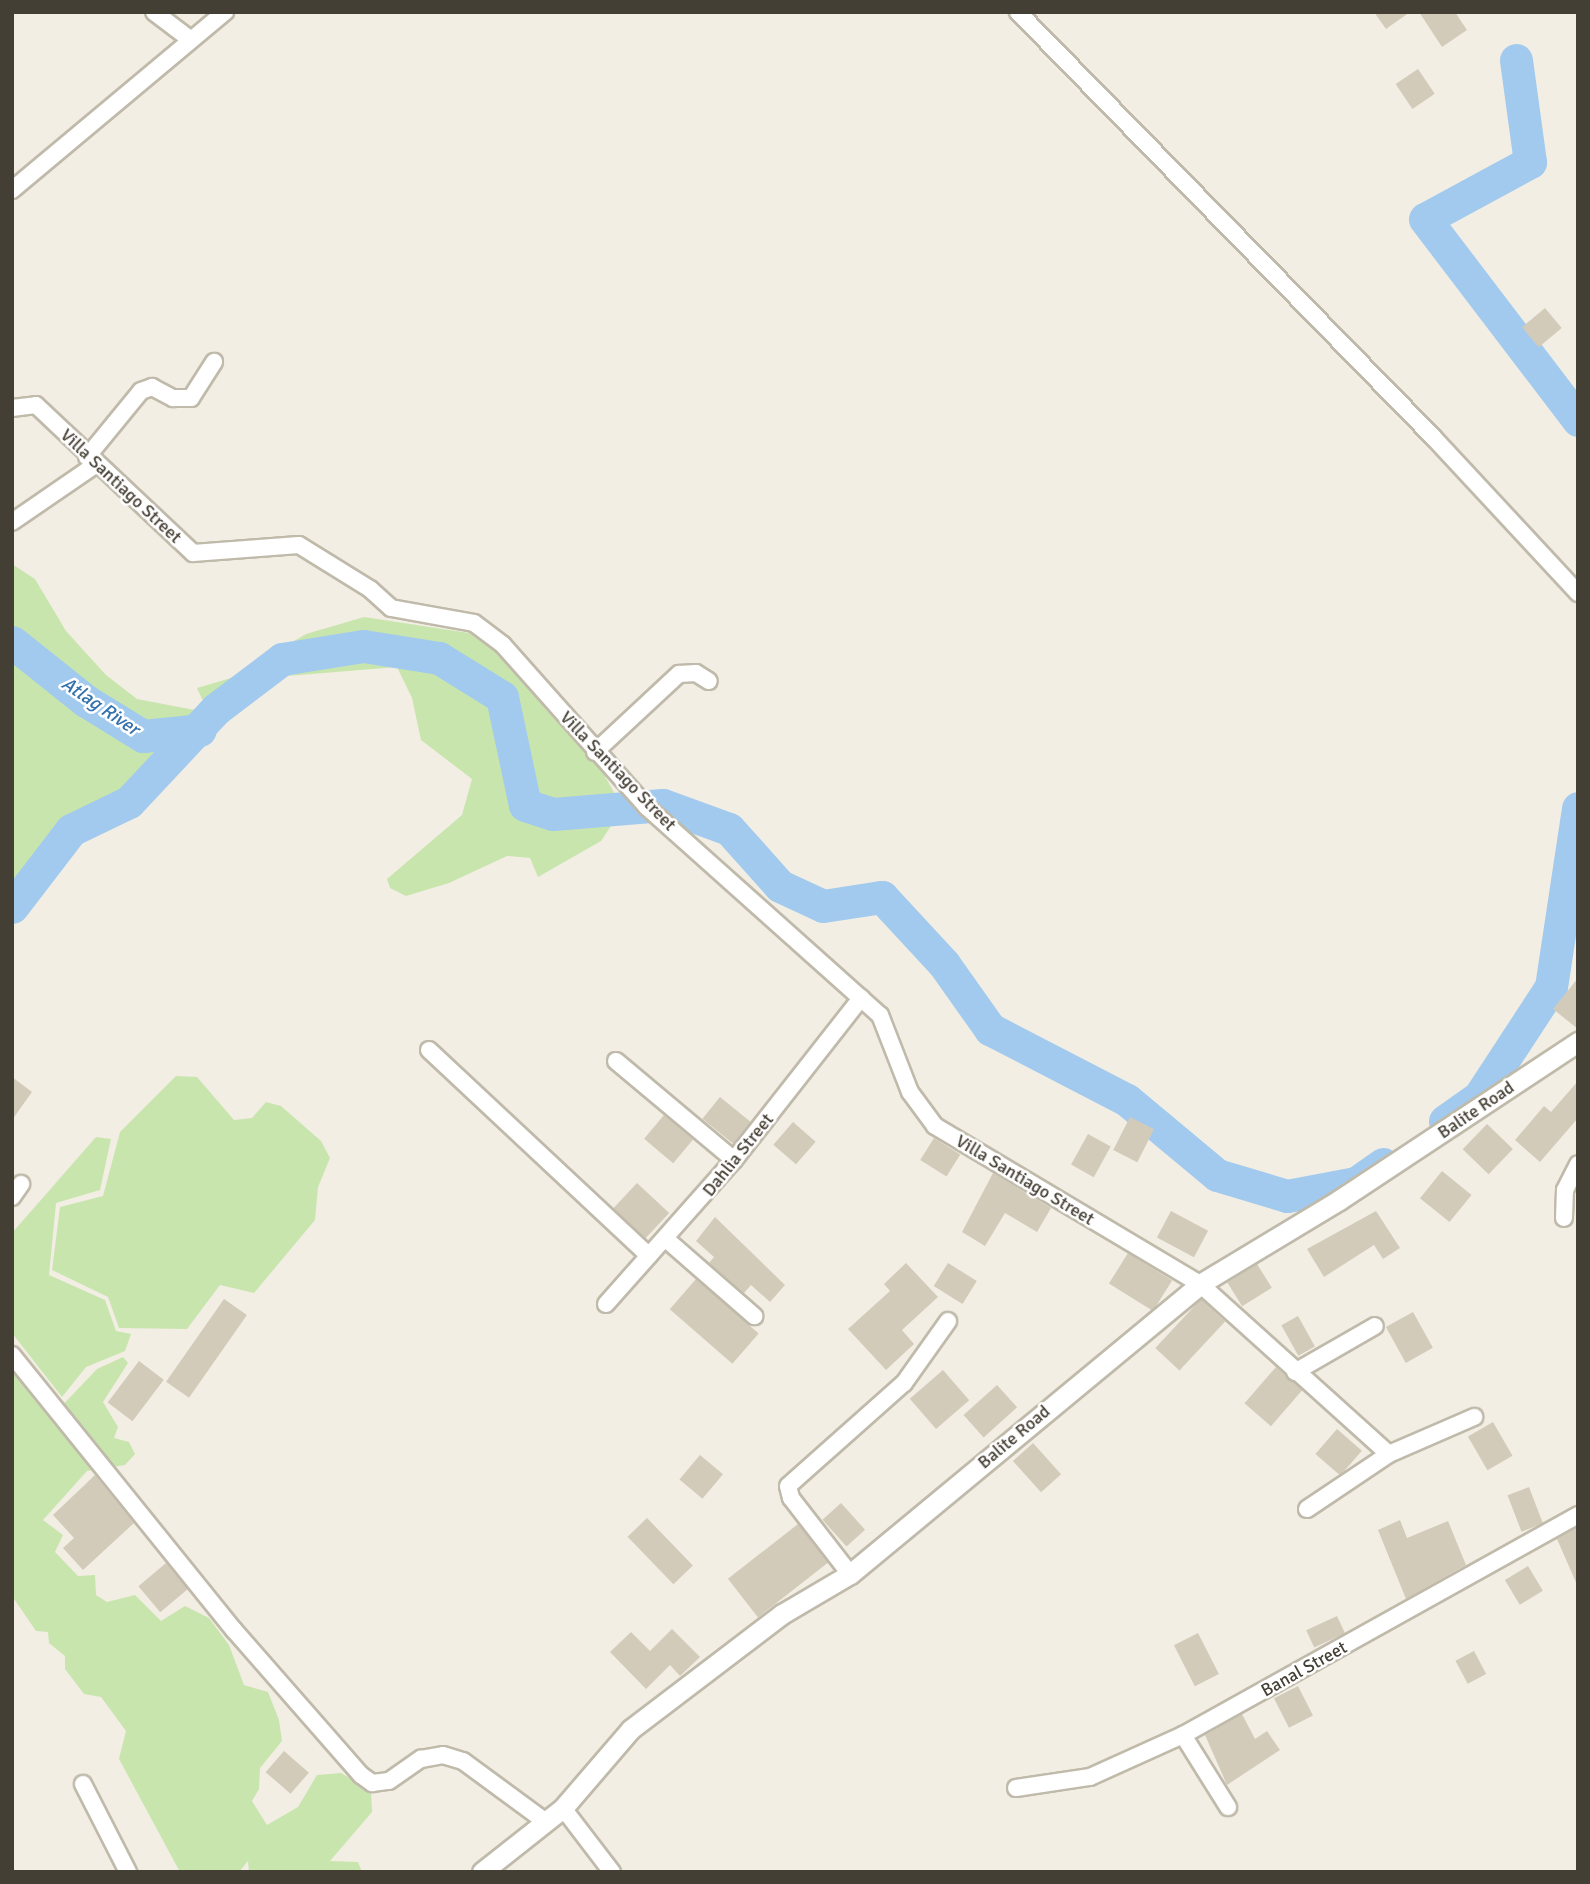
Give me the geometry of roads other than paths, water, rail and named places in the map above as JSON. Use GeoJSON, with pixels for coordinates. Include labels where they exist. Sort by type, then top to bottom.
{"type":"FeatureCollection","features":[{"type":"Feature","properties":{"kind":"street"},"geometry":{"type":"LineString","coordinates":[[154,12],[191,40]]}},
{"type":"Feature","properties":{"kind":"street"},"geometry":{"type":"LineString","coordinates":[[12,190],[225,12]]}},
{"type":"Feature","properties":{"kind":"street"},"geometry":{"type":"LineString","coordinates":[[1018,12],[1433,437],[1578,593]]}},
{"type":"Feature","properties":{"kind":"street"},"geometry":{"type":"LineString","coordinates":[[12,522],[91,461],[141,391],[152,387],[173,398],[191,398],[214,362]]}},
{"type":"Feature","properties":{"kind":"street","name":"Villa Santiago Street"},"geometry":{"type":"LineString","coordinates":[[12,408],[36,405],[91,461],[193,553],[299,545],[370,589],[391,608],[474,623],[503,645],[647,807],[880,1015],[910,1092],[935,1126],[1200,1284],[1389,1454]]}},
{"type":"Feature","properties":{"kind":"street"},"geometry":{"type":"LineString","coordinates":[[596,752],[679,674],[689,671],[709,681]]}},
{"type":"Feature","properties":{"kind":"street","name":"Dahlia Street"},"geometry":{"type":"LineString","coordinates":[[606,1304],[667,1240],[734,1160],[861,998]]}},
{"type":"Feature","properties":{"kind":"street","name":"Balite Road"},"geometry":{"type":"LineString","coordinates":[[482,1872],[563,1808],[631,1729],[782,1614],[850,1574],[1200,1284],[1322,1211],[1578,1042]]}},
{"type":"Feature","properties":{"kind":"street"},"geometry":{"type":"LineString","coordinates":[[429,1049],[649,1256]]}},
{"type":"Feature","properties":{"kind":"street"},"geometry":{"type":"LineString","coordinates":[[616,1060],[734,1160]]}},
{"type":"Feature","properties":{"kind":"street"},"geometry":{"type":"LineString","coordinates":[[1564,1218],[1565,1190],[1578,1164]]}},
{"type":"Feature","properties":{"kind":"street"},"geometry":{"type":"LineString","coordinates":[[667,1240],[754,1316]]}},
{"type":"Feature","properties":{"kind":"street"},"geometry":{"type":"LineString","coordinates":[[850,1574],[791,1498],[788,1486],[904,1383],[948,1321]]}},
{"type":"Feature","properties":{"kind":"street"},"geometry":{"type":"LineString","coordinates":[[1295,1372],[1375,1326]]}},
{"type":"Feature","properties":{"kind":"street"},"geometry":{"type":"LineString","coordinates":[[12,1355],[234,1630],[361,1775],[372,1783],[389,1781],[421,1759],[443,1755],[463,1761],[546,1822]]}},
{"type":"Feature","properties":{"kind":"street"},"geometry":{"type":"LineString","coordinates":[[1307,1509],[1389,1454],[1474,1417]]}},
{"type":"Feature","properties":{"kind":"street","name":"Banal Street"},"geometry":{"type":"LineString","coordinates":[[1016,1788],[1090,1777],[1183,1735],[1578,1515]]}},
{"type":"Feature","properties":{"kind":"street"},"geometry":{"type":"LineString","coordinates":[[1183,1735],[1228,1808]]}},
{"type":"Feature","properties":{"kind":"street"},"geometry":{"type":"LineString","coordinates":[[83,1784],[128,1872]]}},
{"type":"Feature","properties":{"kind":"street"},"geometry":{"type":"LineString","coordinates":[[563,1808],[612,1872]]}},
{"type":"Feature","properties":{"kind":"waterway"},"geometry":{"type":"LineString","coordinates":[[1516,60],[1530,162],[1425,219],[1578,420]]}},
{"type":"Feature","properties":{"kind":"waterway","name":"Atlag River"},"geometry":{"type":"LineString","coordinates":[[12,642],[86,701],[143,736],[200,730]]}},
{"type":"Feature","properties":{"kind":"waterway"},"geometry":{"type":"LineString","coordinates":[[12,907],[71,830],[129,802],[216,709],[282,659],[363,646],[439,658],[502,697],[525,805],[553,814],[663,805],[729,829],[780,886],[823,906],[882,897],[944,964],[990,1029],[1127,1100],[1217,1175],[1287,1196],[1356,1183],[1383,1164]]}},
{"type":"Feature","properties":{"kind":"waterway"},"geometry":{"type":"LineString","coordinates":[[1445,1121],[1479,1097],[1551,987],[1578,808]]}}]}
